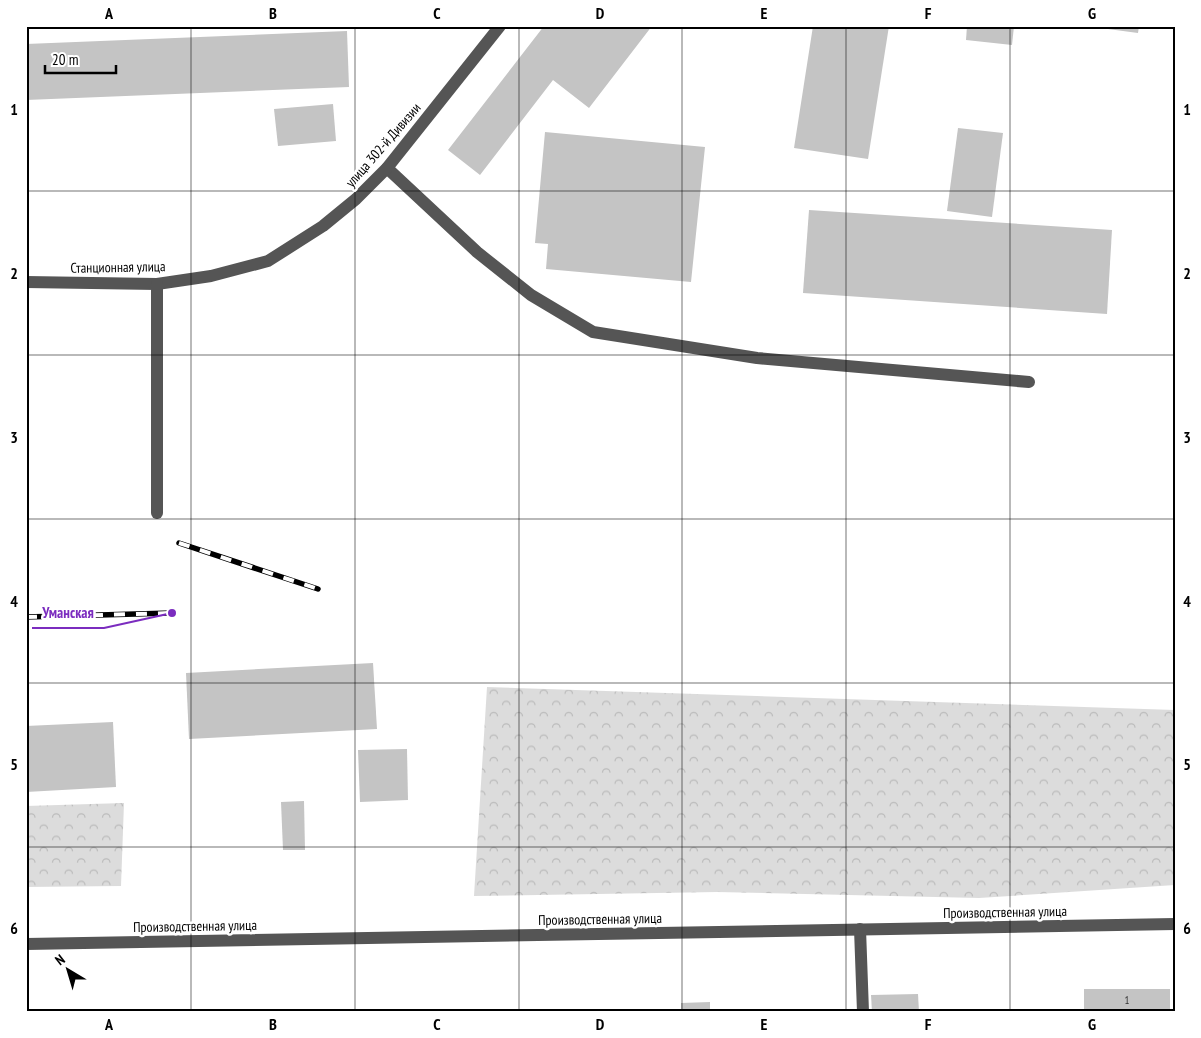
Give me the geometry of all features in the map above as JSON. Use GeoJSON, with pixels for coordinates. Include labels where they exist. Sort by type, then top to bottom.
{"type":"FeatureCollection","features":[{"type":"Feature","properties":{"kind":"street","name":"улица 302-й Дивизии"},"geometry":{"type":"LineString","coordinates":[[268,261],[323,226],[356,199],[387,168],[500,26]]}},
{"type":"Feature","properties":{"kind":"street"},"geometry":{"type":"LineString","coordinates":[[387,168],[477,252],[532,295],[593,332],[757,358],[1029,382]]}},
{"type":"Feature","properties":{"kind":"street","name":"Станционная улица"},"geometry":{"type":"LineString","coordinates":[[26,282],[157,284],[212,276],[268,261]]}},
{"type":"Feature","properties":{"kind":"street"},"geometry":{"type":"LineString","coordinates":[[157,284],[157,513]]}},
{"type":"Feature","properties":{"kind":"street","name":"Производственная улица"},"geometry":{"type":"LineString","coordinates":[[26,944],[1175,924]]}},
{"type":"Feature","properties":{"kind":"street"},"geometry":{"type":"LineString","coordinates":[[860,929],[863,1012]]}},
{"type":"Feature","properties":{"kind":"green space"},"geometry":{"type":"Polygon","coordinates":[[[487,687],[1175,710],[1175,885],[979,898],[717,892],[474,896],[487,687]]]}},
{"type":"Feature","properties":{"kind":"green space"},"geometry":{"type":"Polygon","coordinates":[[[124,803],[121,886],[26,887],[26,806],[124,803]]]}},
{"type":"Feature","properties":{"kind":"building"},"geometry":{"type":"Polygon","coordinates":[[[544,26],[652,26],[589,108],[553,80],[480,175],[448,150],[544,26]]]}},
{"type":"Feature","properties":{"kind":"building"},"geometry":{"type":"Polygon","coordinates":[[[813,26],[889,26],[868,159],[794,148],[813,26]]]}},
{"type":"Feature","properties":{"kind":"building"},"geometry":{"type":"Polygon","coordinates":[[[967,26],[1014,26],[1012,45],[966,40],[967,26]]]}},
{"type":"Feature","properties":{"kind":"building"},"geometry":{"type":"Polygon","coordinates":[[[1108,26],[1139,26],[1138,33],[1108,29],[1108,26]]]}},
{"type":"Feature","properties":{"kind":"building"},"geometry":{"type":"Polygon","coordinates":[[[347,31],[349,87],[26,100],[26,44],[347,31]]]}},
{"type":"Feature","properties":{"kind":"building"},"geometry":{"type":"Polygon","coordinates":[[[333,104],[336,141],[278,146],[274,109],[333,104]]]}},
{"type":"Feature","properties":{"kind":"building"},"geometry":{"type":"Polygon","coordinates":[[[958,128],[1003,133],[992,217],[947,211],[958,128]]]}},
{"type":"Feature","properties":{"kind":"building"},"geometry":{"type":"Polygon","coordinates":[[[545,132],[705,147],[691,282],[546,269],[548,244],[535,243],[545,132]]]}},
{"type":"Feature","properties":{"kind":"building"},"geometry":{"type":"Polygon","coordinates":[[[809,210],[1112,230],[1107,314],[803,293],[809,210]]]}},
{"type":"Feature","properties":{"kind":"building"},"geometry":{"type":"Polygon","coordinates":[[[373,663],[377,729],[189,739],[186,673],[373,663]]]}},
{"type":"Feature","properties":{"kind":"building"},"geometry":{"type":"Polygon","coordinates":[[[113,722],[116,787],[26,792],[26,726],[113,722]]]}},
{"type":"Feature","properties":{"kind":"building"},"geometry":{"type":"Polygon","coordinates":[[[407,749],[408,800],[360,802],[358,750],[407,749]]]}},
{"type":"Feature","properties":{"kind":"building"},"geometry":{"type":"Polygon","coordinates":[[[304,801],[305,850],[283,850],[281,802],[304,801]]]}},
{"type":"Feature","properties":{"kind":"building"},"geometry":{"type":"Polygon","coordinates":[[[1084,989],[1170,989],[1170,1012],[1084,1012],[1084,989]]]}},
{"type":"Feature","properties":{"kind":"building"},"geometry":{"type":"Polygon","coordinates":[[[918,994],[919,1012],[872,1012],[871,995],[918,994]]]}},
{"type":"Feature","properties":{"kind":"building"},"geometry":{"type":"Polygon","coordinates":[[[710,1002],[710,1012],[681,1012],[681,1003],[710,1002]]]}},
{"type":"Feature","properties":{"kind":"railway"},"geometry":{"type":"LineString","coordinates":[[179,543],[318,589]]}},
{"type":"Feature","properties":{"kind":"railway"},"geometry":{"type":"LineString","coordinates":[[26,617],[172,613]]}},
{"type":"Feature","properties":{"kind":"place","name":"Уманская"},"geometry":{"type":"Point","coordinates":[172,613]}}]}
